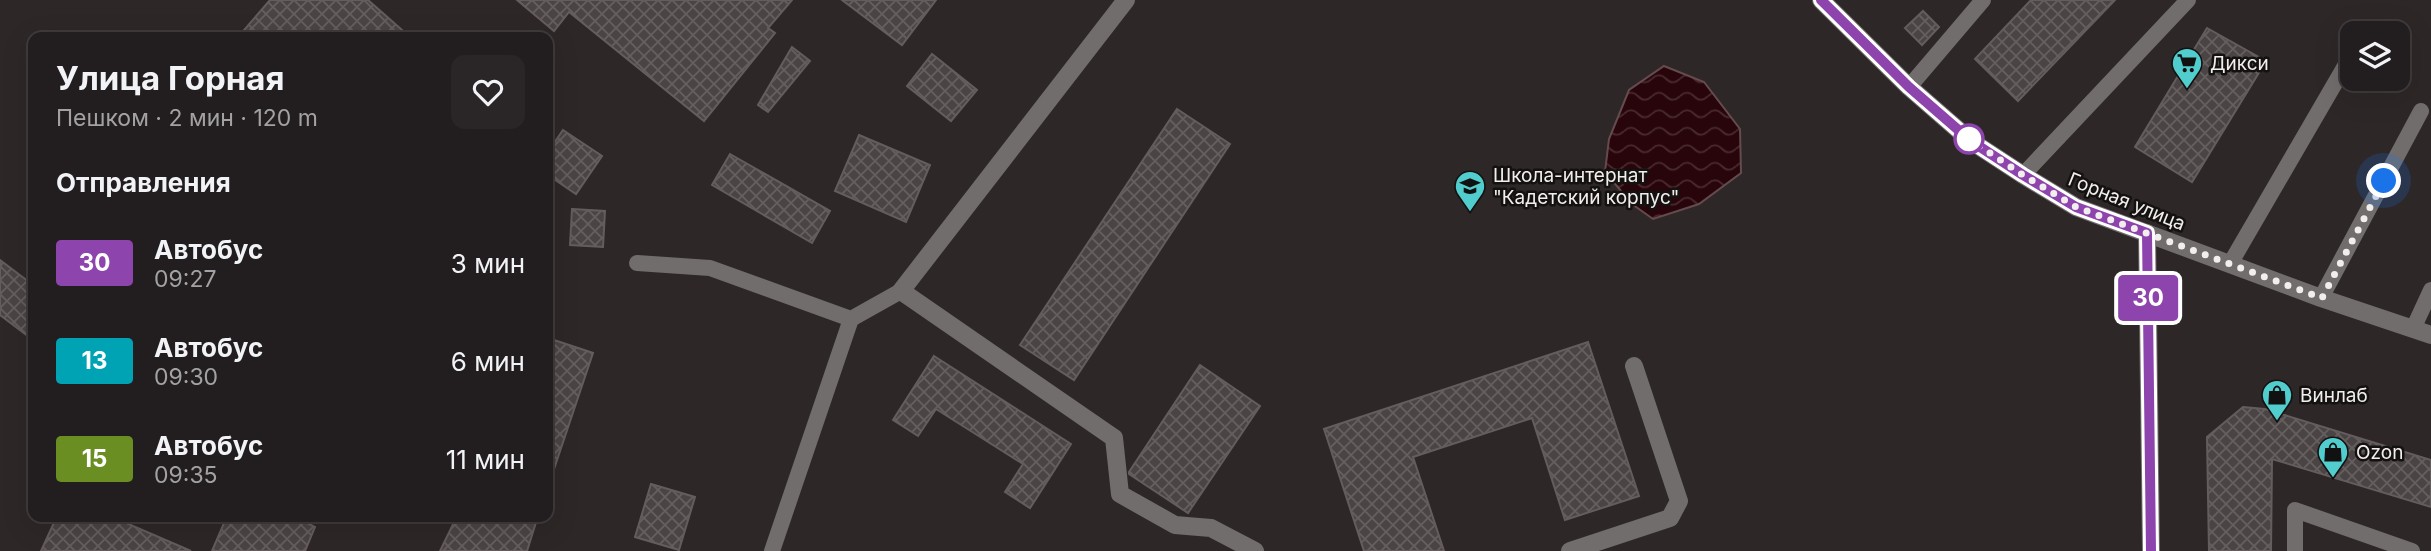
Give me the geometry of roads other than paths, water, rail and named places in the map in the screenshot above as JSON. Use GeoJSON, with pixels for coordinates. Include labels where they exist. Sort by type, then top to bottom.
{"type":"FeatureCollection","features":[{"type":"Feature","properties":{"kind":"street"},"geometry":{"type":"LineString","coordinates":[[1126,0],[901,291],[1114,438],[1120,494],[1175,525],[1211,528],[1255,551]]}},
{"type":"Feature","properties":{"kind":"street","name":"Горная улица"},"geometry":{"type":"LineString","coordinates":[[1821,0],[1909,87],[1971,141],[2076,207],[2322,298],[2431,335]]}},
{"type":"Feature","properties":{"kind":"street"},"geometry":{"type":"LineString","coordinates":[[2147,233],[2151,551]]}},
{"type":"Feature","properties":{"kind":"street"},"geometry":{"type":"LineString","coordinates":[[1570,551],[1670,518],[1679,500],[1633,366]]}},
{"type":"Feature","properties":{"kind":"lane"},"geometry":{"type":"LineString","coordinates":[[1909,87],[1983,0]]}},
{"type":"Feature","properties":{"kind":"lane"},"geometry":{"type":"LineString","coordinates":[[2023,175],[2188,0]]}},
{"type":"Feature","properties":{"kind":"lane"},"geometry":{"type":"LineString","coordinates":[[2230,264],[2340,75]]}},
{"type":"Feature","properties":{"kind":"lane"},"geometry":{"type":"LineString","coordinates":[[2322,298],[2421,111]]}},
{"type":"Feature","properties":{"kind":"lane"},"geometry":{"type":"LineString","coordinates":[[637,263],[710,268],[851,319]]}},
{"type":"Feature","properties":{"kind":"lane"},"geometry":{"type":"LineString","coordinates":[[2413,329],[2431,290]]}},
{"type":"Feature","properties":{"kind":"lane"},"geometry":{"type":"LineString","coordinates":[[772,551],[851,319],[901,291]]}},
{"type":"Feature","properties":{"kind":"lane"},"geometry":{"type":"LineString","coordinates":[[2295,551],[2295,510],[2412,551]]}},
{"type":"Feature","properties":{"kind":"water"},"geometry":{"type":"Polygon","coordinates":[[[1664,66],[1704,82],[1740,129],[1741,173],[1699,204],[1653,219],[1632,204],[1605,172],[1609,139],[1629,90],[1664,66]]]}},
{"type":"Feature","properties":{"kind":"place","name":"Дикси"},"geometry":{"type":"Point","coordinates":[2187,90]}},
{"type":"Feature","properties":{"kind":"place","name":"Школа-интернат \"Кадетский корпус\""},"geometry":{"type":"Point","coordinates":[1470,213]}},
{"type":"Feature","properties":{"kind":"place","name":"Винлаб"},"geometry":{"type":"Point","coordinates":[2277,422]}},
{"type":"Feature","properties":{"kind":"place","name":"Ozon"},"geometry":{"type":"Point","coordinates":[2333,479]}}]}
